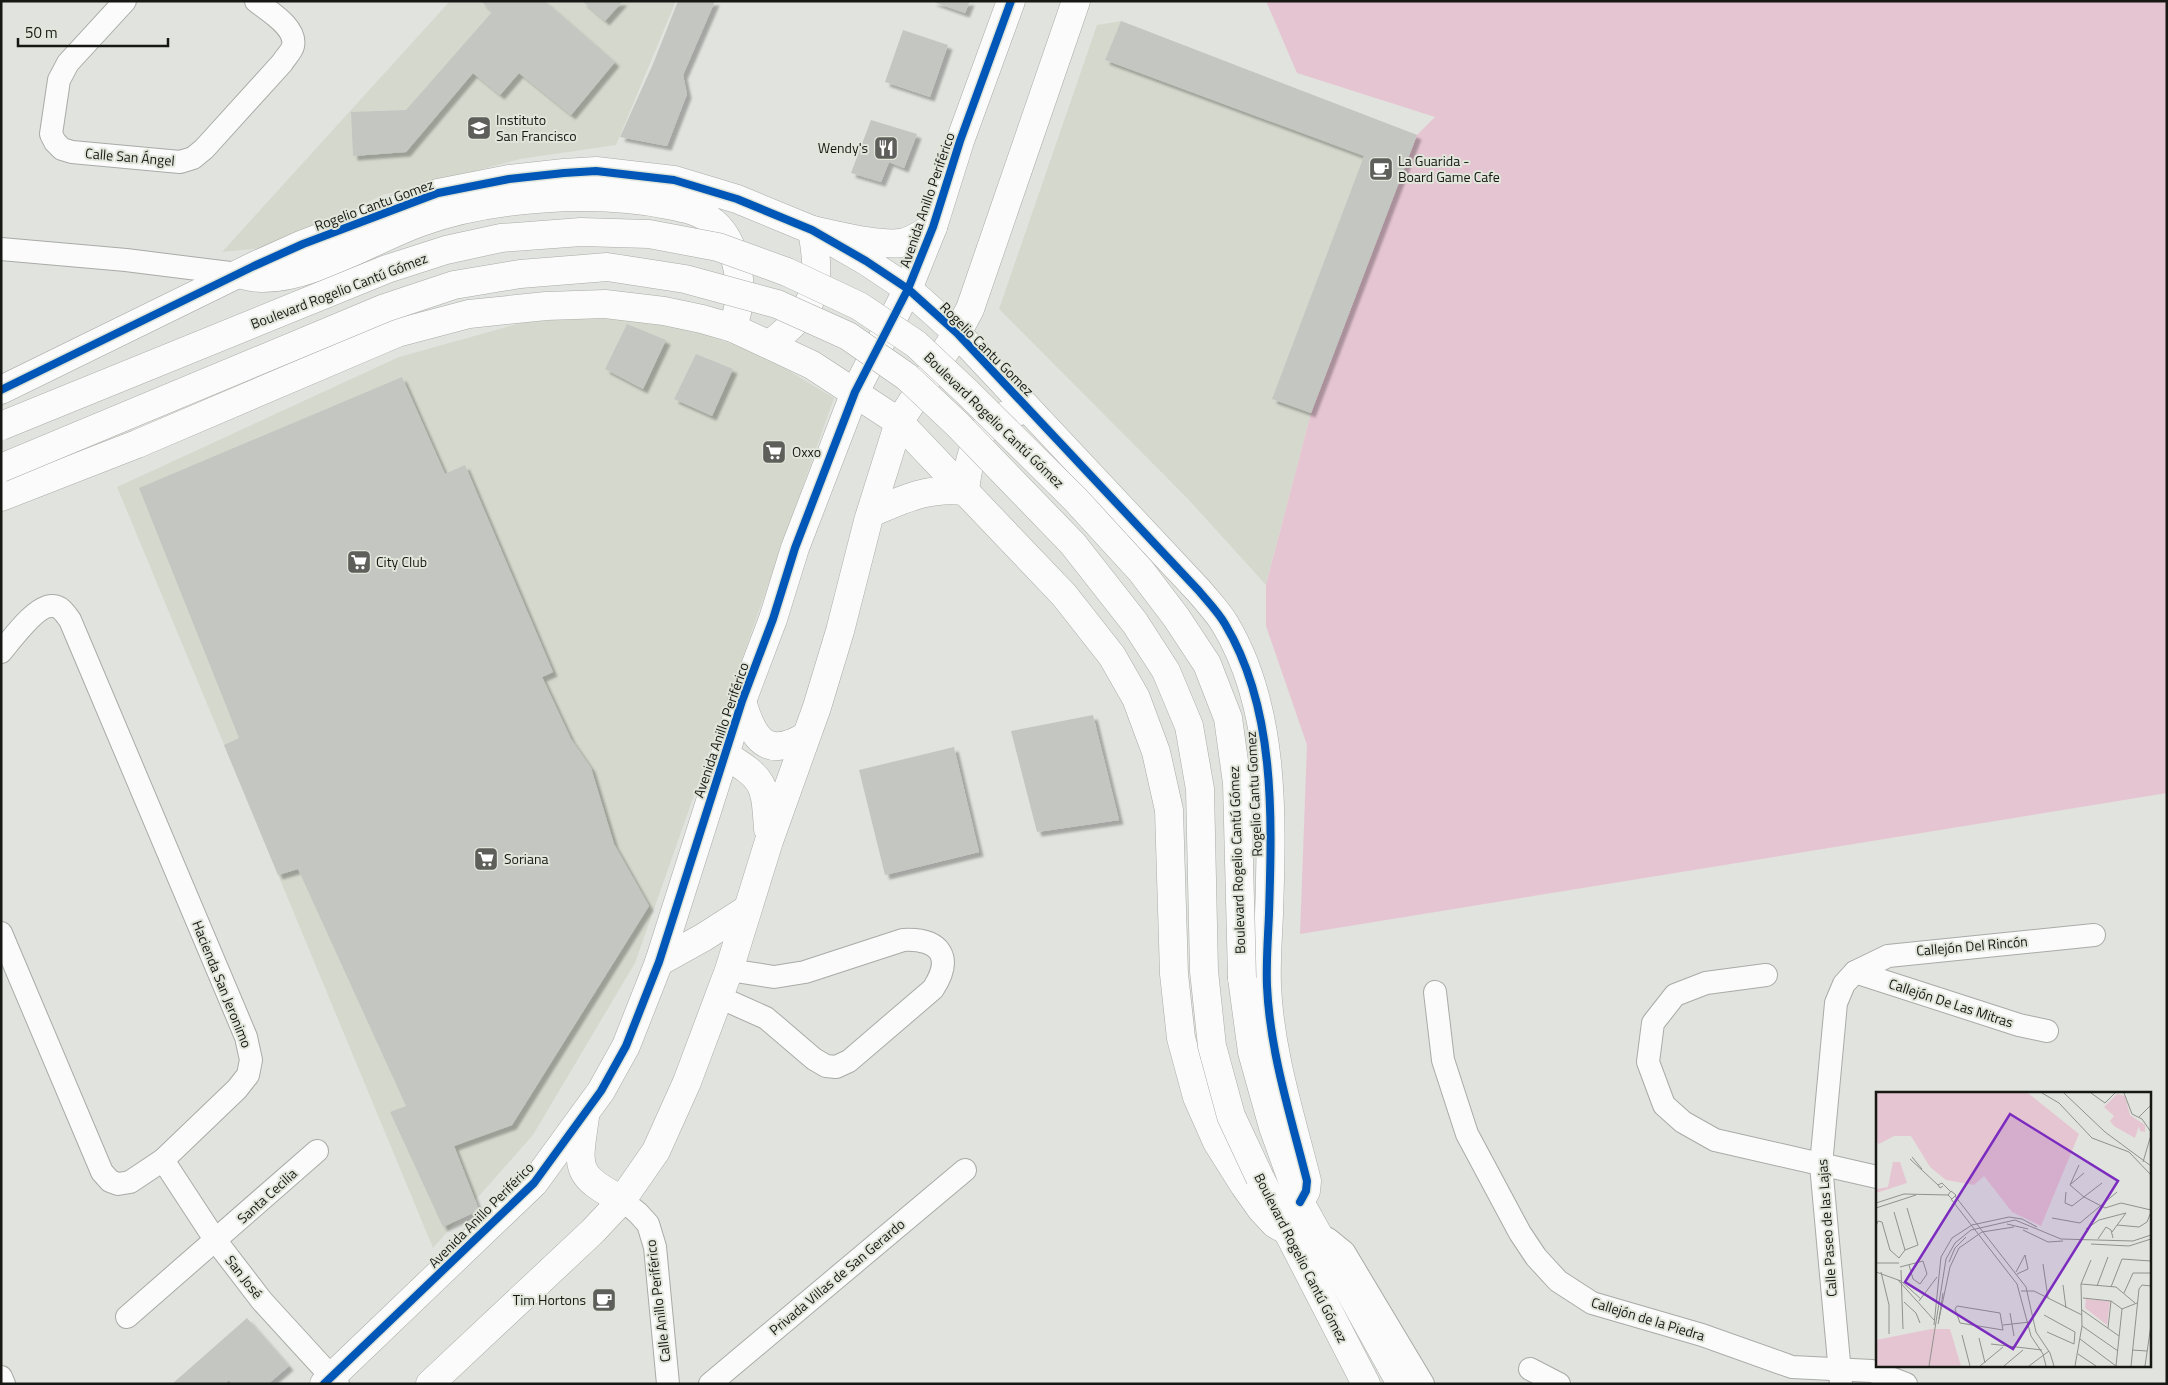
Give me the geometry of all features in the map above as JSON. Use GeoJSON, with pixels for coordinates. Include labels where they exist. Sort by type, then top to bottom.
{"type":"FeatureCollection","features":[{"type":"Feature","properties":{"kind":"street","name":"Calle San Ángel"},"geometry":{"type":"LineString","coordinates":[[126,1],[68,63],[59,80],[51,134],[55,142],[62,149],[72,152],[180,162],[193,158],[282,63],[293,47],[292,36],[284,25],[256,1]]}},
{"type":"Feature","properties":{"kind":"street","name":"Avenida Anillo Periférico"},"geometry":{"type":"LineString","coordinates":[[331,1381],[534,1183],[601,1091],[626,1046],[659,962],[742,701],[773,619],[795,548],[855,392],[908,289],[933,227],[960,141],[1011,1]]}},
{"type":"Feature","properties":{"kind":"street"},"geometry":{"type":"LineString","coordinates":[[430,1384],[593,1232],[622,1200],[656,1151],[687,1082],[730,970],[746,910],[768,841],[817,707],[837,641],[871,513],[899,422],[957,333],[970,309],[1076,1]]}},
{"type":"Feature","properties":{"kind":"street","name":"Rogelio Cantu Gomez"},"geometry":{"type":"LineString","coordinates":[[1,390],[303,244],[438,193],[509,179],[564,172],[596,172],[674,180],[737,199],[812,230],[866,261],[908,289],[957,333],[1030,410],[1200,591],[1225,623],[1244,662],[1257,702],[1266,745],[1271,855],[1267,986],[1274,1053],[1307,1181],[1306,1190],[1300,1202]]}},
{"type":"Feature","properties":{"kind":"street"},"geometry":{"type":"LineString","coordinates":[[1,249],[126,260],[260,278],[282,277],[323,264],[422,222],[475,208],[534,200],[590,197],[645,200],[687,208],[702,214],[723,233],[730,245],[739,283],[739,302],[733,328]]}},
{"type":"Feature","properties":{"kind":"street"},"geometry":{"type":"LineString","coordinates":[[770,344],[792,327],[807,308],[815,293],[817,275],[812,230],[868,240],[902,242],[916,237],[933,227]]}},
{"type":"Feature","properties":{"kind":"street","name":"Boulevard Rogelio Cantú Gómez"},"geometry":{"type":"LineString","coordinates":[[1,426],[387,269],[446,250],[502,238],[581,232],[649,234],[718,247],[787,272],[859,306],[916,344],[1076,500],[1141,571],[1176,617],[1207,664],[1228,718],[1237,783],[1242,978],[1252,1052],[1273,1127],[1300,1202],[1401,1384]]}},
{"type":"Feature","properties":{"kind":"street","name":"Boulevard Rogelio Cantú Gómez"},"geometry":{"type":"LineString","coordinates":[[1,468],[386,308],[454,285],[501,277],[607,267],[685,279],[777,304],[848,336],[907,378],[957,424],[1073,544],[1135,623],[1166,671],[1188,726],[1200,789],[1204,971],[1212,1046],[1231,1116],[1324,1306],[1366,1384]]}},
{"type":"Feature","properties":{"kind":"street"},"geometry":{"type":"LineString","coordinates":[[1,497],[137,444],[397,333],[469,314],[546,306],[605,304],[664,311],[733,328],[812,365],[899,422],[1064,595],[1112,656],[1136,698],[1156,752],[1169,810],[1174,974],[1181,1038],[1197,1097],[1216,1142],[1244,1185],[1261,1209],[1275,1224],[1288,1230]]}},
{"type":"Feature","properties":{"kind":"street"},"geometry":{"type":"LineString","coordinates":[[965,491],[968,460],[975,442],[990,424],[1010,414],[1030,410]]}},
{"type":"Feature","properties":{"kind":"street"},"geometry":{"type":"LineString","coordinates":[[871,513],[923,492],[948,489],[965,491]]}},
{"type":"Feature","properties":{"kind":"street","name":"Hacienda San Jeronimo"},"geometry":{"type":"LineString","coordinates":[[1,652],[32,616],[44,607],[54,606],[64,611],[70,620],[246,1038],[251,1060],[248,1075],[237,1089],[163,1160],[130,1182],[118,1184],[110,1182],[102,1172],[1,932]]}},
{"type":"Feature","properties":{"kind":"street"},"geometry":{"type":"LineString","coordinates":[[742,701],[755,736],[765,744],[779,748],[792,744],[806,736]]}},
{"type":"Feature","properties":{"kind":"street"},"geometry":{"type":"LineString","coordinates":[[725,755],[755,774],[761,783],[766,796],[768,841]]}},
{"type":"Feature","properties":{"kind":"street"},"geometry":{"type":"LineString","coordinates":[[659,962],[704,937],[746,910]]}},
{"type":"Feature","properties":{"kind":"street","name":"Callejón Del Rincón"},"geometry":{"type":"LineString","coordinates":[[1855,972],[1888,956],[1905,952],[2094,935]]}},
{"type":"Feature","properties":{"kind":"street"},"geometry":{"type":"LineString","coordinates":[[719,997],[766,1018],[814,1059],[826,1066],[836,1066],[849,1061],[933,989],[941,977],[943,966],[941,954],[934,945],[919,939],[903,940],[805,972],[767,976],[730,970]]}},
{"type":"Feature","properties":{"kind":"street","name":"Callejón De Las Mitras"},"geometry":{"type":"LineString","coordinates":[[1855,972],[2019,1025],[2047,1031]]}},
{"type":"Feature","properties":{"kind":"street","name":"Calle Paseo de las Lajas"},"geometry":{"type":"LineString","coordinates":[[1840,1376],[1821,1165],[1836,1003],[1844,984],[1855,972]]}},
{"type":"Feature","properties":{"kind":"street"},"geometry":{"type":"LineString","coordinates":[[1766,975],[1706,983],[1675,995],[1653,1023],[1648,1062],[1664,1104],[1682,1122],[1715,1140],[1876,1177]]}},
{"type":"Feature","properties":{"kind":"street","name":"Callejón de la Piedra"},"geometry":{"type":"LineString","coordinates":[[1435,992],[1443,1060],[1467,1134],[1520,1233],[1536,1258],[1558,1281],[1592,1304],[1702,1335],[1792,1367],[1840,1376],[1872,1371],[1906,1384]]}},
{"type":"Feature","properties":{"kind":"street"},"geometry":{"type":"LineString","coordinates":[[586,1112],[580,1150],[581,1164],[588,1179],[622,1200]]}},
{"type":"Feature","properties":{"kind":"street","name":"Santa Cecilia"},"geometry":{"type":"LineString","coordinates":[[127,1317],[216,1241],[317,1150]]}},
{"type":"Feature","properties":{"kind":"street","name":"San José"},"geometry":{"type":"LineString","coordinates":[[163,1160],[216,1241],[269,1309],[331,1381]]}},
{"type":"Feature","properties":{"kind":"street","name":"Privada Villas de San Gerardo"},"geometry":{"type":"LineString","coordinates":[[710,1384],[965,1170]]}},
{"type":"Feature","properties":{"kind":"street","name":"Calle Anillo Periférico"},"geometry":{"type":"LineString","coordinates":[[622,1200],[648,1224],[655,1247],[668,1384]]}},
{"type":"Feature","properties":{"kind":"street"},"geometry":{"type":"LineString","coordinates":[[1319,1238],[1328,1239],[1344,1252],[1423,1384]]}},
{"type":"Feature","properties":{"kind":"street"},"geometry":{"type":"LineString","coordinates":[[1530,1369],[1559,1384]]}},
{"type":"Feature","properties":{"kind":"street"},"geometry":{"type":"LineString","coordinates":[[1,1377],[4,1384]]}},
{"type":"Feature","properties":{"kind":"shaded area","name":"Instituto San Francisco"},"geometry":{"type":"Polygon","coordinates":[[[450,1],[676,1],[616,145],[520,159],[383,195],[273,247],[222,252],[450,1]]]}},
{"type":"Feature","properties":{"kind":"shaded area"},"geometry":{"type":"Polygon","coordinates":[[[1266,1],[2167,1],[2167,793],[1300,934],[1307,745],[1266,626],[1266,585],[1311,413],[1417,135],[1435,117],[1297,73],[1266,1]]]}},
{"type":"Feature","properties":{"kind":"shaded area"},"geometry":{"type":"Polygon","coordinates":[[[1121,21],[1417,135],[1311,413],[1266,585],[1188,499],[999,309],[1097,25],[1121,21]]]}},
{"type":"Feature","properties":{"kind":"shaded area"},"geometry":{"type":"Polygon","coordinates":[[[608,316],[687,328],[763,355],[834,398],[635,963],[533,1135],[433,1248],[117,487],[399,357],[524,322],[608,316]]]}},
{"type":"Feature","properties":{"kind":"building"},"geometry":{"type":"Polygon","coordinates":[[[481,1],[545,1],[615,62],[571,115],[519,73],[500,95],[473,73],[406,152],[353,156],[351,112],[406,110],[492,12],[481,1]]]}},
{"type":"Feature","properties":{"kind":"building"},"geometry":{"type":"Polygon","coordinates":[[[582,1],[623,1],[605,21],[582,1]]]}},
{"type":"Feature","properties":{"kind":"building"},"geometry":{"type":"Polygon","coordinates":[[[678,1],[715,1],[683,75],[687,94],[667,146],[620,137],[653,64],[678,1]]]}},
{"type":"Feature","properties":{"kind":"building"},"geometry":{"type":"Polygon","coordinates":[[[931,1],[970,1],[965,13],[931,1]]]}},
{"type":"Feature","properties":{"kind":"building"},"geometry":{"type":"Polygon","coordinates":[[[1121,21],[1417,135],[1311,413],[1272,399],[1364,156],[1105,60],[1121,21]]]}},
{"type":"Feature","properties":{"kind":"building"},"geometry":{"type":"Polygon","coordinates":[[[903,30],[948,45],[930,97],[885,82],[903,30]]]}},
{"type":"Feature","properties":{"kind":"building","name":"Wendy's"},"geometry":{"type":"Polygon","coordinates":[[[871,120],[917,134],[904,168],[889,162],[881,182],[851,173],[871,120]]]}},
{"type":"Feature","properties":{"kind":"building"},"geometry":{"type":"Polygon","coordinates":[[[627,324],[666,340],[643,389],[605,369],[627,324]]]}},
{"type":"Feature","properties":{"kind":"building"},"geometry":{"type":"Polygon","coordinates":[[[696,354],[733,369],[712,416],[674,399],[696,354]]]}},
{"type":"Feature","properties":{"kind":"building"},"geometry":{"type":"Polygon","coordinates":[[[402,377],[445,474],[465,465],[553,672],[542,677],[571,739],[591,768],[614,844],[649,906],[512,1125],[454,1146],[479,1210],[443,1227],[390,1112],[406,1106],[298,869],[278,875],[224,745],[239,738],[139,488],[402,377]]]}},
{"type":"Feature","properties":{"kind":"building"},"geometry":{"type":"Polygon","coordinates":[[[1093,715],[1119,820],[1037,832],[1011,731],[1093,715]]]}},
{"type":"Feature","properties":{"kind":"building"},"geometry":{"type":"Polygon","coordinates":[[[954,747],[979,852],[885,875],[859,770],[954,747]]]}},
{"type":"Feature","properties":{"kind":"building"},"geometry":{"type":"Polygon","coordinates":[[[247,1318],[289,1366],[268,1384],[232,1384],[229,1380],[225,1384],[172,1384],[247,1318]]]}},
{"type":"Feature","properties":{"kind":"cycle path"},"geometry":{"type":"LineString","coordinates":[[324,1384],[534,1183],[601,1091],[626,1046],[659,962],[742,701],[773,619],[795,548],[855,392],[908,289],[933,227],[960,141],[1011,1]]}},
{"type":"Feature","properties":{"kind":"cycle path"},"geometry":{"type":"LineString","coordinates":[[1,390],[254,266],[303,244],[438,193],[509,179],[596,171],[674,180],[737,199],[812,230],[866,261],[908,289],[957,333],[1199,591],[1225,624],[1242,657],[1254,692],[1262,728],[1267,765],[1271,840],[1267,986],[1272,1036],[1288,1109],[1307,1181],[1306,1191],[1300,1202]]}},
{"type":"Feature","properties":{"kind":"place","name":"Instituto San Francisco"},"geometry":{"type":"Point","coordinates":[479,128]}},
{"type":"Feature","properties":{"kind":"place","name":"Wendy's"},"geometry":{"type":"Point","coordinates":[886,148]}},
{"type":"Feature","properties":{"kind":"place","name":"La Guarida - Board Game Cafe"},"geometry":{"type":"Point","coordinates":[1381,169]}},
{"type":"Feature","properties":{"kind":"place","name":"Oxxo"},"geometry":{"type":"Point","coordinates":[774,452]}},
{"type":"Feature","properties":{"kind":"place","name":"City Club"},"geometry":{"type":"Point","coordinates":[359,562]}},
{"type":"Feature","properties":{"kind":"place","name":"Soriana"},"geometry":{"type":"Point","coordinates":[486,859]}},
{"type":"Feature","properties":{"kind":"place","name":"Tim Hortons"},"geometry":{"type":"Point","coordinates":[604,1300]}}]}
